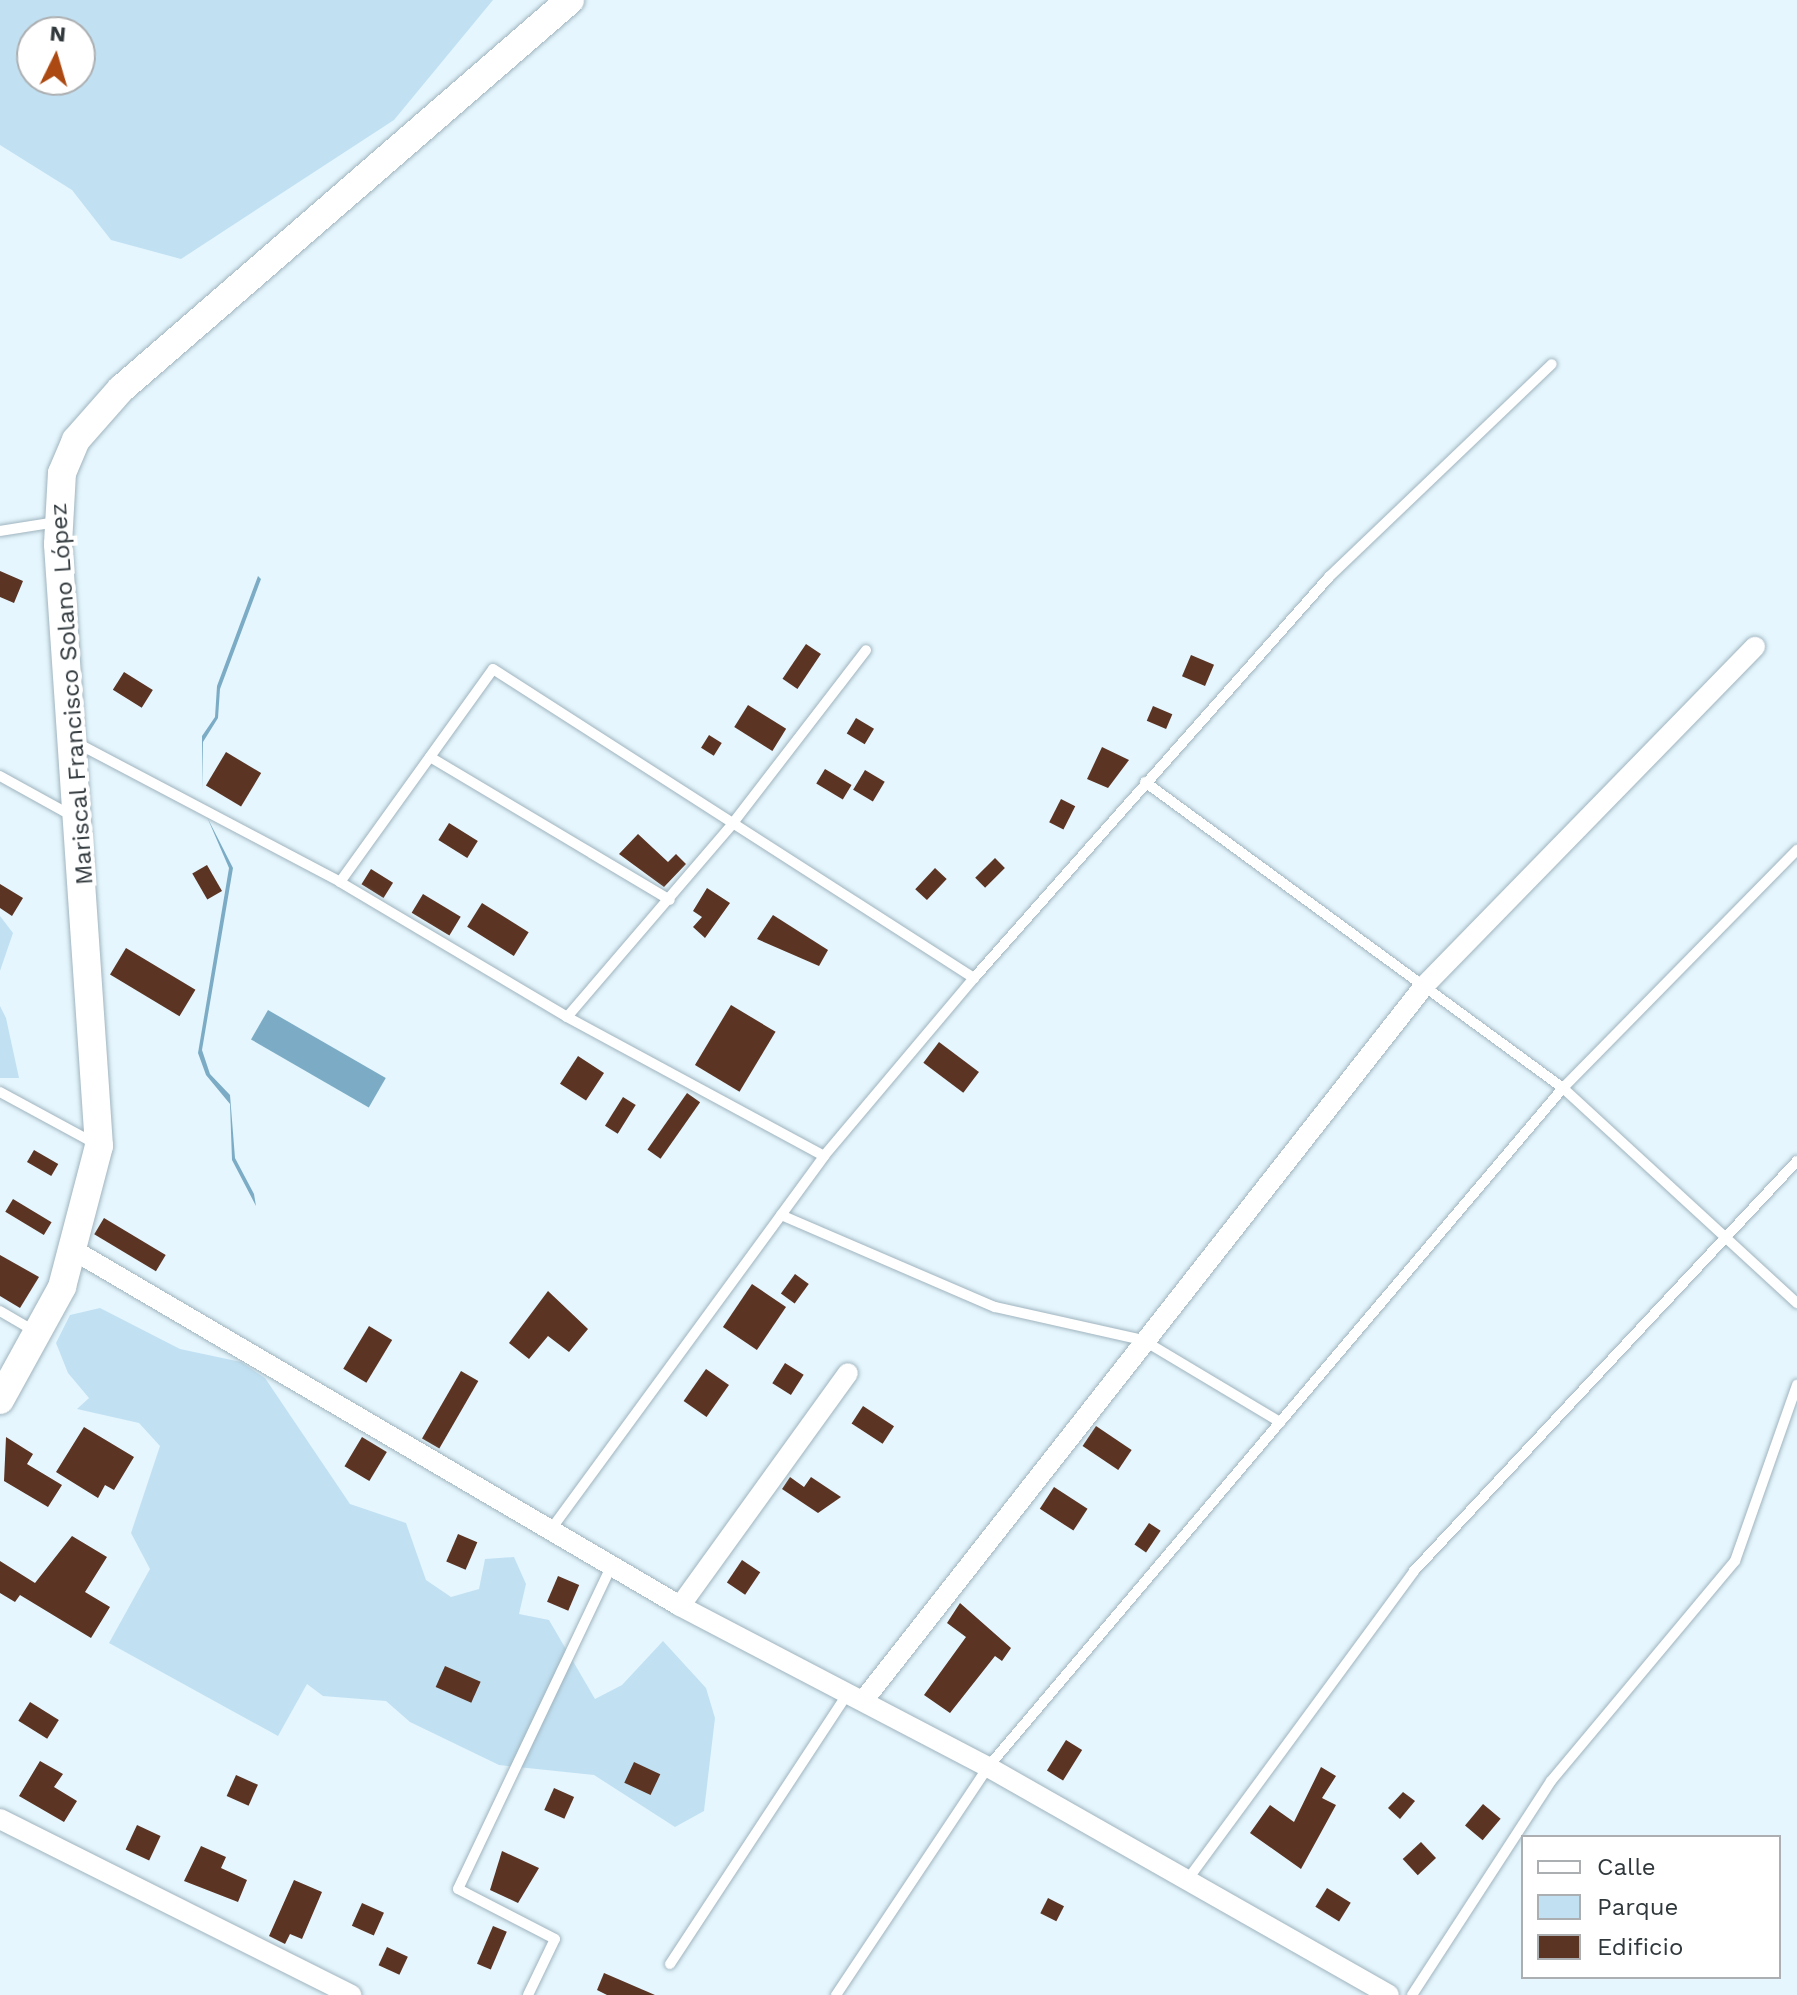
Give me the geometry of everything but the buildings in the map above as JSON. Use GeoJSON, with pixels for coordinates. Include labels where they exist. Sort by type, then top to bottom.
{"type":"FeatureCollection","features":[{"type":"Feature","properties":{"kind":"main road","name":"Mariscal Francisco Solano López"},"geometry":{"type":"LineString","coordinates":[[0,1400],[38,1333],[75,1251],[99,1146],[58,521],[62,473],[76,440],[121,389],[570,0]]}},
{"type":"Feature","properties":{"kind":"street"},"geometry":{"type":"LineString","coordinates":[[855,1697],[1424,986],[1755,647]]}},
{"type":"Feature","properties":{"kind":"street"},"geometry":{"type":"LineString","coordinates":[[75,1251],[552,1528],[680,1606],[988,1767],[1389,1995]]}},
{"type":"Feature","properties":{"kind":"street"},"geometry":{"type":"LineString","coordinates":[[680,1606],[848,1373]]}},
{"type":"Feature","properties":{"kind":"street"},"geometry":{"type":"LineString","coordinates":[[0,1819],[346,1994]]}},
{"type":"Feature","properties":{"kind":"lane"},"geometry":{"type":"LineString","coordinates":[[552,1528],[824,1156],[974,978],[1329,577],[1552,364]]}},
{"type":"Feature","properties":{"kind":"lane"},"geometry":{"type":"LineString","coordinates":[[0,531],[58,521]]}},
{"type":"Feature","properties":{"kind":"lane"},"geometry":{"type":"LineString","coordinates":[[567,1017],[733,823],[866,650]]}},
{"type":"Feature","properties":{"kind":"lane"},"geometry":{"type":"LineString","coordinates":[[340,882],[493,669],[974,978]]}},
{"type":"Feature","properties":{"kind":"lane"},"geometry":{"type":"LineString","coordinates":[[74,741],[340,882],[567,1017],[824,1156]]}},
{"type":"Feature","properties":{"kind":"lane"},"geometry":{"type":"LineString","coordinates":[[430,757],[670,900]]}},
{"type":"Feature","properties":{"kind":"lane"},"geometry":{"type":"LineString","coordinates":[[0,776],[79,820]]}},
{"type":"Feature","properties":{"kind":"lane"},"geometry":{"type":"LineString","coordinates":[[1145,782],[1563,1088],[1727,1233],[1797,1303]]}},
{"type":"Feature","properties":{"kind":"lane"},"geometry":{"type":"LineString","coordinates":[[836,1995],[988,1767],[1563,1088],[1797,850]]}},
{"type":"Feature","properties":{"kind":"lane"},"geometry":{"type":"LineString","coordinates":[[0,1092],[99,1146]]}},
{"type":"Feature","properties":{"kind":"lane"},"geometry":{"type":"LineString","coordinates":[[1188,1879],[1414,1571],[1797,1161]]}},
{"type":"Feature","properties":{"kind":"lane"},"geometry":{"type":"LineString","coordinates":[[781,1215],[995,1307],[1143,1340],[1280,1422]]}},
{"type":"Feature","properties":{"kind":"lane"},"geometry":{"type":"LineString","coordinates":[[0,1311],[38,1333]]}},
{"type":"Feature","properties":{"kind":"lane"},"geometry":{"type":"LineString","coordinates":[[1412,1995],[1551,1781],[1735,1561],[1797,1385]]}},
{"type":"Feature","properties":{"kind":"lane"},"geometry":{"type":"LineString","coordinates":[[528,1995],[555,1939],[458,1889],[612,1564]]}},
{"type":"Feature","properties":{"kind":"lane"},"geometry":{"type":"LineString","coordinates":[[670,1964],[855,1697]]}},
{"type":"Feature","properties":{"kind":"green space"},"geometry":{"type":"Polygon","coordinates":[[[0,0],[493,0],[394,120],[181,259],[111,240],[72,190],[0,145],[0,0]]]}},
{"type":"Feature","properties":{"kind":"green space"},"geometry":{"type":"Polygon","coordinates":[[[0,916],[13,933],[0,971],[0,916]]]}},
{"type":"Feature","properties":{"kind":"green space"},"geometry":{"type":"Polygon","coordinates":[[[0,1006],[6,1018],[19,1078],[0,1078],[0,1006]]]}},
{"type":"Feature","properties":{"kind":"green space"},"geometry":{"type":"Polygon","coordinates":[[[100,1308],[180,1349],[241,1362],[265,1378],[350,1504],[406,1523],[426,1580],[451,1597],[479,1589],[485,1559],[514,1557],[526,1584],[519,1614],[549,1620],[595,1699],[622,1685],[663,1641],[706,1688],[715,1718],[704,1811],[675,1827],[594,1775],[499,1765],[410,1722],[386,1701],[323,1696],[307,1684],[278,1736],[109,1643],[150,1569],[131,1533],[160,1446],[139,1423],[77,1409],[89,1398],[68,1373],[56,1343],[70,1315],[100,1308]]]}},
{"type":"Feature","properties":{"kind":"shaded area"},"geometry":{"type":"Polygon","coordinates":[[[258,576],[261,579],[220,689],[218,718],[203,742],[202,791],[202,736],[215,717],[217,686],[258,576]]]}},
{"type":"Feature","properties":{"kind":"shaded area"},"geometry":{"type":"Polygon","coordinates":[[[207,817],[233,868],[202,1050],[210,1074],[230,1095],[235,1158],[254,1194],[256,1206],[232,1160],[230,1104],[206,1075],[198,1053],[229,868],[207,817]]]}},
{"type":"Feature","properties":{"kind":"shaded area"},"geometry":{"type":"Polygon","coordinates":[[[268,1010],[386,1078],[369,1107],[251,1039],[268,1010]]]}}]}
